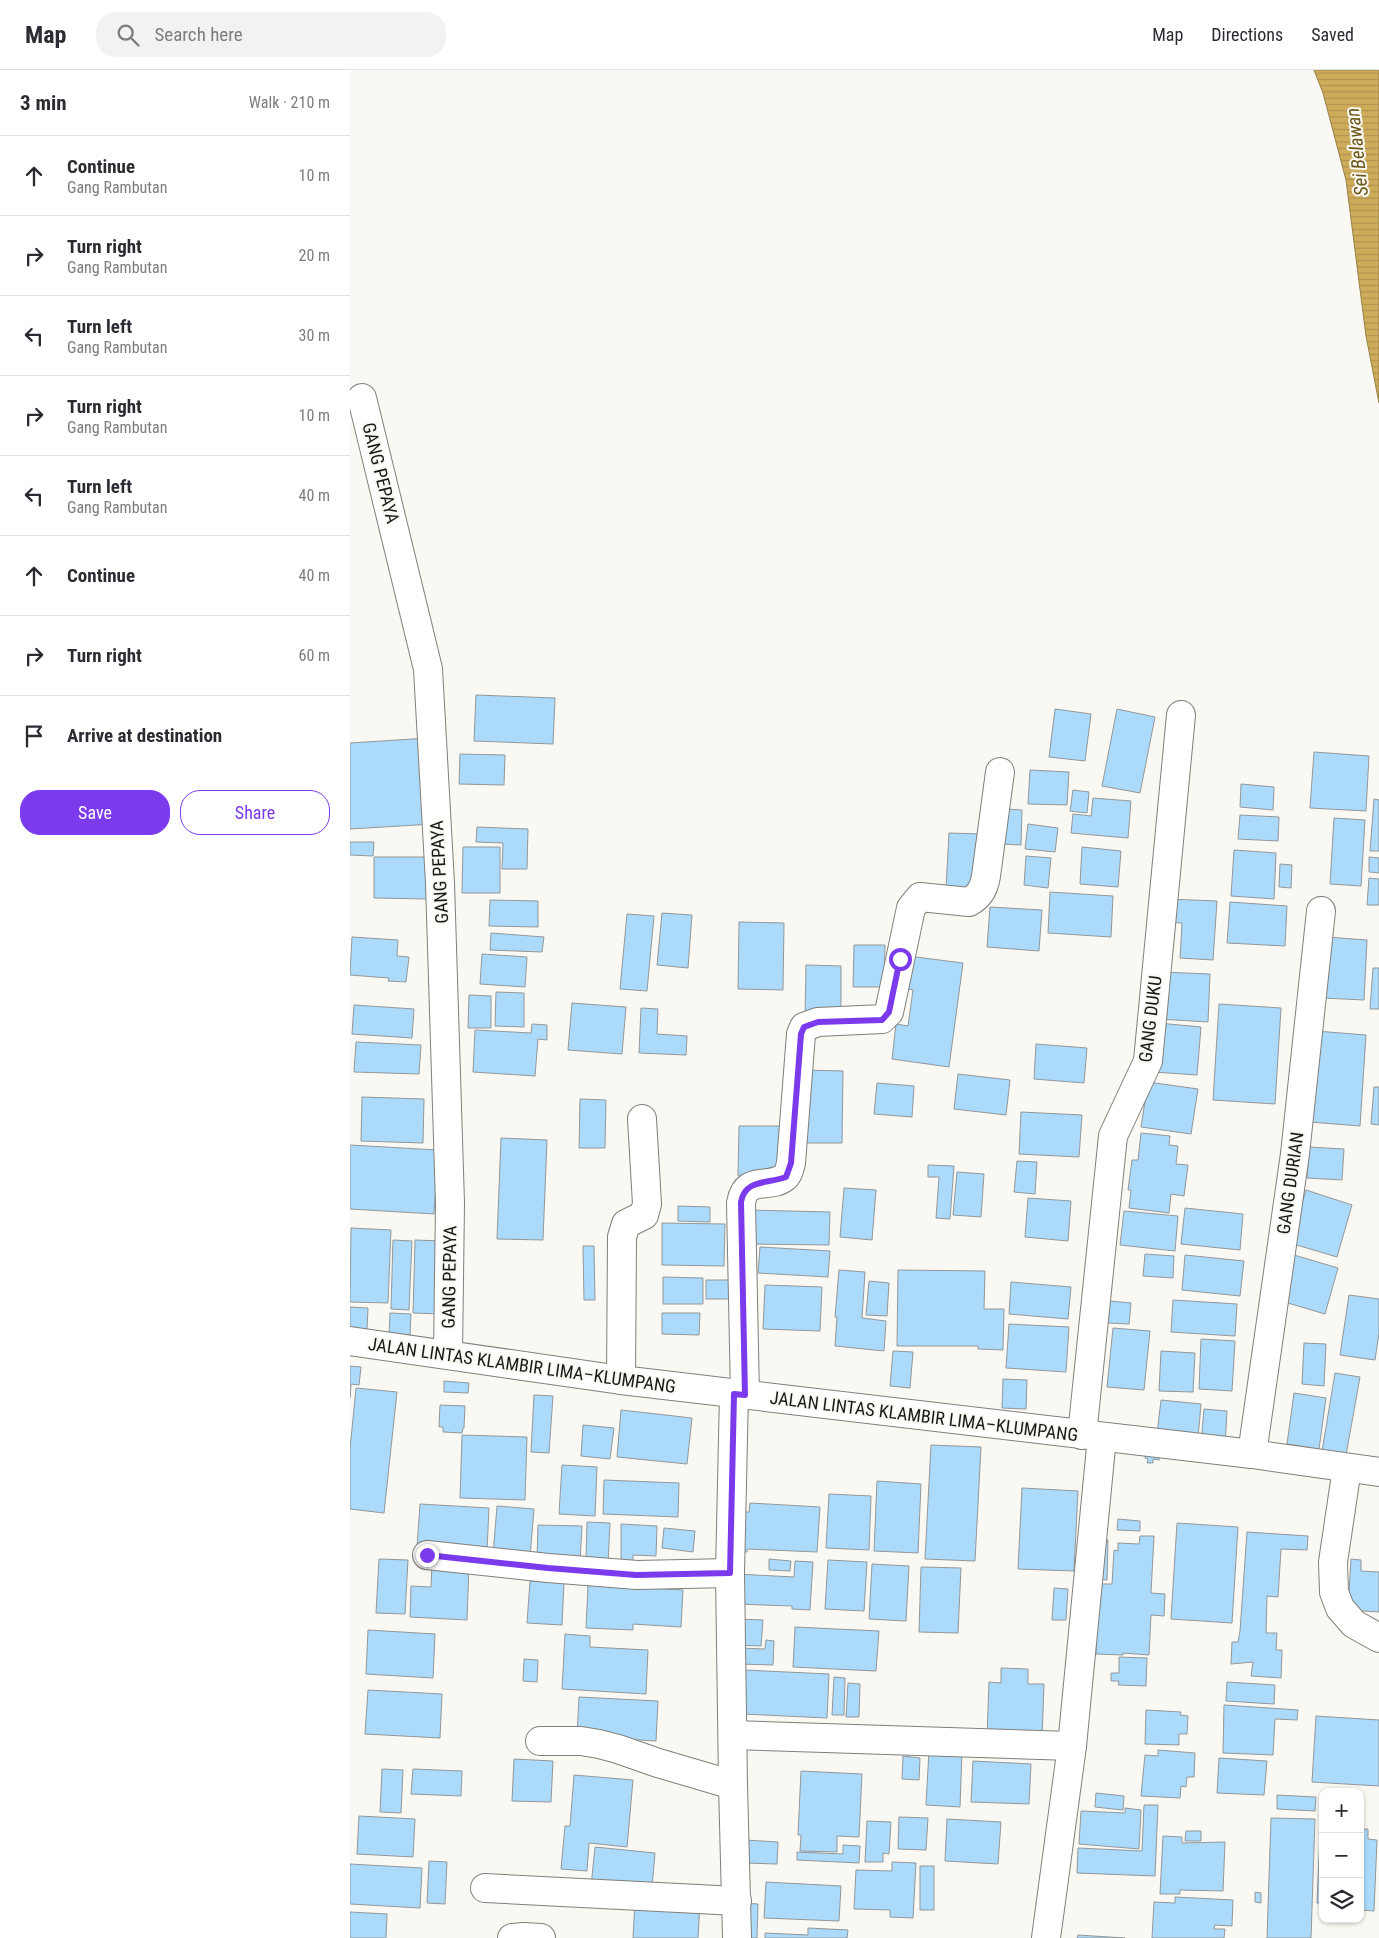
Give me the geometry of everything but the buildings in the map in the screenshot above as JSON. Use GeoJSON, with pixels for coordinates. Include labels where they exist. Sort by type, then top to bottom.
{"type":"FeatureCollection","features":[{"type":"Feature","properties":{"kind":"street","name":"GANG PEPAYA"},"geometry":{"type":"LineString","coordinates":[[362,398],[428,668],[440,884],[450,1203],[448,1354]]}},
{"type":"Feature","properties":{"kind":"street","name":"GANG DUKU"},"geometry":{"type":"LineString","coordinates":[[1046,1938],[1072,1746],[1113,1136],[1148,1061],[1181,715]]}},
{"type":"Feature","properties":{"kind":"street"},"geometry":{"type":"LineString","coordinates":[[737,1938],[730,1573],[739,1394],[741,1202],[743,1193],[748,1187],[786,1177],[789,1171],[801,1034],[804,1027],[818,1022],[882,1020],[889,1012],[911,908],[915,901],[920,897],[969,902],[980,893],[986,876],[1000,772]]}},
{"type":"Feature","properties":{"kind":"street","name":"GANG DURIAN"},"geometry":{"type":"LineString","coordinates":[[1252,1454],[1295,1154],[1321,911]]}},
{"type":"Feature","properties":{"kind":"street"},"geometry":{"type":"LineString","coordinates":[[621,1380],[622,1237],[626,1224],[644,1215],[647,1204],[642,1119]]}},
{"type":"Feature","properties":{"kind":"street","name":"JALAN LINTAS KLAMBIR LIMA–KLUMPANG"},"geometry":{"type":"LineString","coordinates":[[350,1341],[621,1380],[1252,1454],[1379,1472]]}},
{"type":"Feature","properties":{"kind":"street"},"geometry":{"type":"LineString","coordinates":[[1347,1468],[1333,1562],[1334,1592],[1340,1608],[1354,1624],[1379,1638]]}},
{"type":"Feature","properties":{"kind":"street"},"geometry":{"type":"LineString","coordinates":[[427,1555],[636,1575],[730,1573]]}},
{"type":"Feature","properties":{"kind":"street"},"geometry":{"type":"LineString","coordinates":[[732,1735],[1072,1746]]}},
{"type":"Feature","properties":{"kind":"street"},"geometry":{"type":"LineString","coordinates":[[540,1741],[581,1741],[599,1744],[733,1785]]}},
{"type":"Feature","properties":{"kind":"street"},"geometry":{"type":"LineString","coordinates":[[485,1888],[737,1901]]}},
{"type":"Feature","properties":{"kind":"street"},"geometry":{"type":"LineString","coordinates":[[512,1938],[541,1938]]}},
{"type":"Feature","properties":{"kind":"water","name":"Sei Belawan"},"geometry":{"type":"Polygon","coordinates":[[[1314,70],[1379,70],[1379,403],[1366,336],[1346,180],[1323,93],[1314,70]]]}},
{"type":"Feature","properties":{"kind":"route"},"geometry":{"type":"LineString","coordinates":[[427,1555],[636,1575],[730,1573],[734,1394],[745,1395],[741,1202],[743,1193],[748,1187],[786,1177],[789,1171],[801,1034],[804,1027],[818,1022],[882,1020],[889,1012],[900,959]]}}]}
